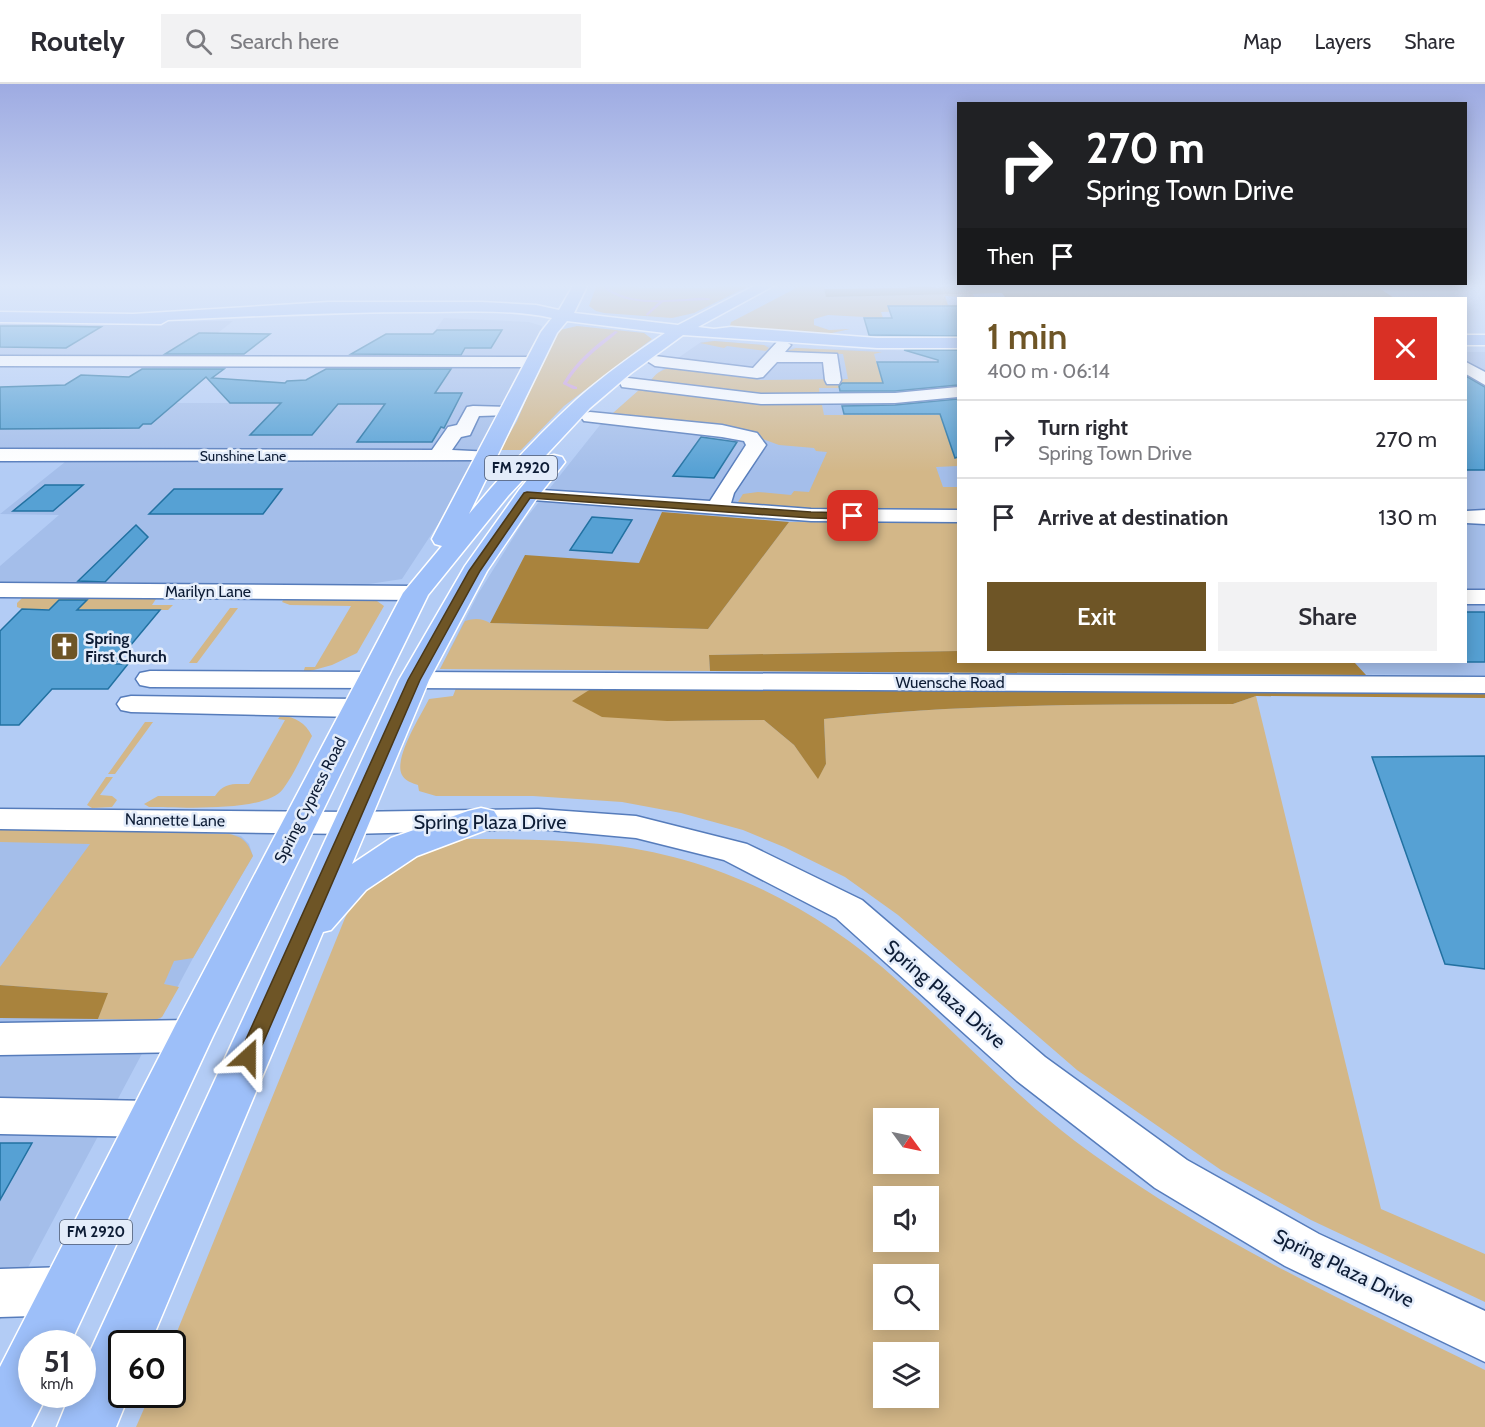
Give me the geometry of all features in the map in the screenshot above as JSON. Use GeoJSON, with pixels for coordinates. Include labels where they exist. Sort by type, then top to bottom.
{"type":"FeatureCollection","features":[{"type":"Feature","properties":{"kind":"main road"},"geometry":{"type":"LineString","coordinates":[[420,669],[414,644],[436,602],[422,585],[453,518],[542,347]]}},
{"type":"Feature","properties":{"kind":"main road","name":"Spring Cypress Road"},"geometry":{"type":"LineString","coordinates":[[48,1330],[298,822],[422,585],[500,491],[546,440],[583,404],[625,369],[670,347]]}},
{"type":"Feature","properties":{"kind":"main road","name":"FM 2920"},"geometry":{"type":"LineString","coordinates":[[129,1330],[420,669],[474,571],[527,495],[590,417],[628,383],[676,347]]}},
{"type":"Feature","properties":{"kind":"main road"},"geometry":{"type":"LineString","coordinates":[[757,347],[778,351],[957,349]]}},
{"type":"Feature","properties":{"kind":"main road"},"geometry":{"type":"LineString","coordinates":[[1467,350],[1485,350]]}},
{"type":"Feature","properties":{"kind":"main road"},"geometry":{"type":"LineString","coordinates":[[527,495],[519,486],[551,448],[546,440]]}},
{"type":"Feature","properties":{"kind":"main road"},"geometry":{"type":"LineString","coordinates":[[298,942],[352,881],[405,847],[481,819]]}},
{"type":"Feature","properties":{"kind":"main road","name":"FM 2920"},"geometry":{"type":"LineString","coordinates":[[86,1427],[108,1377]]}},
{"type":"Feature","properties":{"kind":"main road"},"geometry":{"type":"LineString","coordinates":[[0,1427],[18,1392]]}},
{"type":"Feature","properties":{"kind":"street"},"geometry":{"type":"LineString","coordinates":[[697,366],[719,350],[713,347]]}},
{"type":"Feature","properties":{"kind":"street"},"geometry":{"type":"LineString","coordinates":[[655,361],[756,373],[778,351]]}},
{"type":"Feature","properties":{"kind":"street"},"geometry":{"type":"LineString","coordinates":[[752,354],[778,351],[831,357],[833,380]]}},
{"type":"Feature","properties":{"kind":"street"},"geometry":{"type":"LineString","coordinates":[[0,361],[452,362],[537,356]]}},
{"type":"Feature","properties":{"kind":"street"},"geometry":{"type":"LineString","coordinates":[[1467,368],[1485,380]]}},
{"type":"Feature","properties":{"kind":"street"},"geometry":{"type":"LineString","coordinates":[[628,383],[761,399],[895,398],[957,392]]}},
{"type":"Feature","properties":{"kind":"street"},"geometry":{"type":"LineString","coordinates":[[438,456],[455,431],[463,431],[473,411],[505,417]]}},
{"type":"Feature","properties":{"kind":"street"},"geometry":{"type":"LineString","coordinates":[[590,417],[722,431],[750,437],[756,445],[724,496]]}},
{"type":"Feature","properties":{"kind":"street","name":"Sunshine Lane"},"geometry":{"type":"LineString","coordinates":[[0,455],[485,456]]}},
{"type":"Feature","properties":{"kind":"street"},"geometry":{"type":"LineString","coordinates":[[610,482],[724,496],[811,515],[957,516]]}},
{"type":"Feature","properties":{"kind":"street"},"geometry":{"type":"LineString","coordinates":[[527,495],[724,496]]}},
{"type":"Feature","properties":{"kind":"street"},"geometry":{"type":"LineString","coordinates":[[1467,517],[1485,517]]}},
{"type":"Feature","properties":{"kind":"street","name":"Marilyn Lane"},"geometry":{"type":"LineString","coordinates":[[0,590],[422,585]]}},
{"type":"Feature","properties":{"kind":"street"},"geometry":{"type":"LineString","coordinates":[[1467,597],[1485,597]]}},
{"type":"Feature","properties":{"kind":"street","name":"Wuensche Road"},"geometry":{"type":"LineString","coordinates":[[420,669],[1485,685]]}},
{"type":"Feature","properties":{"kind":"street"},"geometry":{"type":"LineString","coordinates":[[150,680],[363,694]]}},
{"type":"Feature","properties":{"kind":"street"},"geometry":{"type":"LineString","coordinates":[[131,704],[363,694]]}},
{"type":"Feature","properties":{"kind":"street","name":"Nannette Lane"},"geometry":{"type":"LineString","coordinates":[[0,819],[351,822]]}},
{"type":"Feature","properties":{"kind":"street","name":"Spring Plaza Drive"},"geometry":{"type":"LineString","coordinates":[[351,822],[538,819],[636,827],[735,852],[849,909],[1031,1069],[1172,1174],[1302,1250],[1485,1336]]}},
{"type":"Feature","properties":{"kind":"street"},"geometry":{"type":"LineString","coordinates":[[0,1039],[191,1036]]}},
{"type":"Feature","properties":{"kind":"street"},"geometry":{"type":"LineString","coordinates":[[0,1116],[151,1119]]}},
{"type":"Feature","properties":{"kind":"street"},"geometry":{"type":"LineString","coordinates":[[0,1293],[68,1292]]}},
{"type":"Feature","properties":{"kind":"shaded area"},"geometry":{"type":"Polygon","coordinates":[[[0,347],[201,347],[185,359],[0,359],[0,347]]]}},
{"type":"Feature","properties":{"kind":"shaded area"},"geometry":{"type":"Polygon","coordinates":[[[423,347],[535,347],[467,480],[402,579],[356,586],[0,586],[0,566],[59,515],[0,514],[70,458],[0,457],[0,408],[7,403],[382,403],[423,347]]]}},
{"type":"Feature","properties":{"kind":"shaded area"},"geometry":{"type":"Polygon","coordinates":[[[549,347],[642,347],[564,406],[521,450],[500,450],[517,421],[549,347]]]}},
{"type":"Feature","properties":{"kind":"shaded area"},"geometry":{"type":"Polygon","coordinates":[[[694,347],[957,351],[957,663],[1467,663],[1467,352],[1485,352],[1485,675],[440,669],[478,594],[523,522],[600,425],[665,367],[694,347]]]}},
{"type":"Feature","properties":{"kind":"shaded area"},"geometry":{"type":"Polygon","coordinates":[[[732,347],[767,347],[769,348],[766,351],[732,347]]]}},
{"type":"Feature","properties":{"kind":"shaded area"},"geometry":{"type":"Polygon","coordinates":[[[796,348],[882,352],[874,354],[883,384],[851,388],[819,388],[820,397],[779,398],[650,382],[664,369],[676,367],[761,380],[848,379],[843,354],[784,352],[796,348]]]}},
{"type":"Feature","properties":{"kind":"shaded area"},"geometry":{"type":"Polygon","coordinates":[[[644,388],[821,400],[824,415],[957,415],[957,420],[943,420],[953,452],[957,452],[957,466],[936,467],[943,487],[957,487],[957,509],[792,508],[742,504],[738,502],[743,494],[758,492],[791,495],[794,491],[809,492],[827,452],[816,451],[814,448],[779,445],[747,433],[617,416],[613,413],[644,388]]]}},
{"type":"Feature","properties":{"kind":"shaded area"},"geometry":{"type":"Polygon","coordinates":[[[662,512],[789,522],[708,629],[490,623],[525,555],[639,563],[662,512]]]}},
{"type":"Feature","properties":{"kind":"shaded area"},"geometry":{"type":"Polygon","coordinates":[[[789,522],[957,523],[957,651],[709,655],[710,671],[440,669],[465,621],[472,619],[481,619],[490,623],[708,629],[789,522]]]}},
{"type":"Feature","properties":{"kind":"shaded area"},"geometry":{"type":"Polygon","coordinates":[[[158,596],[152,605],[173,605],[168,610],[22,609],[17,607],[17,603],[23,597],[158,596]]]}},
{"type":"Feature","properties":{"kind":"shaded area"},"geometry":{"type":"Polygon","coordinates":[[[357,598],[377,601],[384,606],[357,653],[332,665],[303,673],[305,667],[315,667],[351,606],[290,605],[282,602],[284,599],[357,598]]]}},
{"type":"Feature","properties":{"kind":"shaded area"},"geometry":{"type":"Polygon","coordinates":[[[230,608],[238,608],[197,663],[189,663],[230,608]]]}},
{"type":"Feature","properties":{"kind":"shaded area"},"geometry":{"type":"Polygon","coordinates":[[[957,651],[957,663],[1355,663],[1366,675],[710,671],[709,655],[957,651]]]}},
{"type":"Feature","properties":{"kind":"shaded area"},"geometry":{"type":"Polygon","coordinates":[[[458,683],[597,685],[667,721],[764,720],[794,745],[818,778],[826,764],[824,719],[977,707],[1233,704],[1256,696],[1381,1209],[1485,1254],[1485,1302],[1311,1220],[1221,1170],[1077,1070],[898,915],[845,877],[784,847],[743,830],[681,813],[622,802],[533,796],[436,796],[419,791],[418,785],[402,775],[400,768],[404,748],[429,699],[453,696],[458,683]]]}},
{"type":"Feature","properties":{"kind":"shaded area"},"geometry":{"type":"Polygon","coordinates":[[[597,685],[1485,688],[1485,698],[1256,696],[1233,704],[977,707],[824,719],[826,764],[818,779],[794,745],[764,720],[667,721],[602,717],[572,701],[597,685]]]}},
{"type":"Feature","properties":{"kind":"shaded area"},"geometry":{"type":"Polygon","coordinates":[[[281,715],[300,721],[312,736],[287,783],[273,797],[259,802],[220,807],[149,807],[144,804],[158,796],[215,796],[226,786],[249,784],[285,720],[278,719],[281,715]]]}},
{"type":"Feature","properties":{"kind":"shaded area"},"geometry":{"type":"Polygon","coordinates":[[[145,722],[153,722],[115,774],[108,774],[145,722]]]}},
{"type":"Feature","properties":{"kind":"shaded area"},"geometry":{"type":"Polygon","coordinates":[[[106,777],[113,777],[100,795],[112,796],[117,800],[112,807],[92,808],[87,805],[106,777]]]}},
{"type":"Feature","properties":{"kind":"shaded area"},"geometry":{"type":"Polygon","coordinates":[[[0,826],[229,834],[241,836],[249,844],[253,856],[193,958],[0,1320],[0,826]]]}},
{"type":"Feature","properties":{"kind":"shaded area"},"geometry":{"type":"Polygon","coordinates":[[[0,826],[229,834],[244,841],[253,856],[193,958],[174,961],[164,984],[179,987],[162,1017],[155,1020],[98,1019],[107,993],[0,985],[0,967],[90,844],[0,842],[0,826]]]}},
{"type":"Feature","properties":{"kind":"shaded area"},"geometry":{"type":"Polygon","coordinates":[[[457,839],[547,840],[642,850],[722,872],[760,888],[797,908],[866,954],[1042,1114],[1094,1155],[1140,1187],[1236,1244],[1334,1296],[1485,1370],[1485,1427],[136,1427],[144,1408],[186,1408],[186,1330],[178,1330],[345,918],[359,890],[377,872],[457,839]]]}},
{"type":"Feature","properties":{"kind":"shaded area"},"geometry":{"type":"Polygon","coordinates":[[[0,985],[108,993],[98,1019],[0,1018],[0,985]]]}},
{"type":"Feature","properties":{"kind":"building"},"geometry":{"type":"Polygon","coordinates":[[[0,347],[68,347],[66,348],[0,347]]]}},
{"type":"Feature","properties":{"kind":"building"},"geometry":{"type":"Polygon","coordinates":[[[177,347],[254,347],[244,354],[165,354],[177,347]]]}},
{"type":"Feature","properties":{"kind":"building"},"geometry":{"type":"Polygon","coordinates":[[[364,347],[492,347],[465,348],[461,355],[351,354],[364,347]]]}},
{"type":"Feature","properties":{"kind":"building"},"geometry":{"type":"Polygon","coordinates":[[[904,350],[957,350],[957,385],[895,391],[840,391],[839,386],[842,383],[883,383],[877,362],[938,362],[938,360],[904,350]]]}},
{"type":"Feature","properties":{"kind":"building"},"geometry":{"type":"Polygon","coordinates":[[[142,369],[224,369],[212,378],[285,383],[306,380],[326,369],[451,369],[435,393],[462,393],[444,428],[441,427],[432,442],[357,442],[385,404],[338,404],[312,435],[250,435],[281,403],[230,403],[206,377],[151,424],[143,424],[139,428],[0,429],[0,387],[65,385],[81,375],[129,377],[142,369]]]}},
{"type":"Feature","properties":{"kind":"building"},"geometry":{"type":"Polygon","coordinates":[[[1467,377],[1485,387],[1485,470],[1467,470],[1467,377]]]}},
{"type":"Feature","properties":{"kind":"building"},"geometry":{"type":"Polygon","coordinates":[[[957,399],[957,457],[955,458],[940,414],[844,414],[842,406],[895,405],[957,399]]]}},
{"type":"Feature","properties":{"kind":"building"},"geometry":{"type":"Polygon","coordinates":[[[701,437],[737,442],[714,478],[673,476],[701,437]]]}},
{"type":"Feature","properties":{"kind":"building"},"geometry":{"type":"Polygon","coordinates":[[[45,485],[83,485],[53,511],[13,511],[45,485]]]}},
{"type":"Feature","properties":{"kind":"building"},"geometry":{"type":"Polygon","coordinates":[[[174,489],[282,489],[263,514],[149,514],[174,489]]]}},
{"type":"Feature","properties":{"kind":"building"},"geometry":{"type":"Polygon","coordinates":[[[592,517],[632,520],[612,553],[570,550],[592,517]]]}},
{"type":"Feature","properties":{"kind":"building"},"geometry":{"type":"Polygon","coordinates":[[[136,525],[148,537],[105,582],[78,581],[136,525]]]}},
{"type":"Feature","properties":{"kind":"building","name":"Spring First Church"},"geometry":{"type":"Polygon","coordinates":[[[59,600],[87,600],[77,610],[160,610],[115,664],[128,664],[108,689],[52,689],[19,725],[0,725],[0,631],[22,609],[49,610],[59,600]]]}},
{"type":"Feature","properties":{"kind":"building"},"geometry":{"type":"Polygon","coordinates":[[[1467,612],[1485,612],[1485,662],[1467,662],[1467,612]]]}},
{"type":"Feature","properties":{"kind":"building"},"geometry":{"type":"Polygon","coordinates":[[[1485,756],[1485,969],[1445,964],[1372,757],[1485,756]]]}},
{"type":"Feature","properties":{"kind":"building"},"geometry":{"type":"Polygon","coordinates":[[[0,1143],[32,1143],[0,1200],[0,1143]]]}},
{"type":"Feature","properties":{"kind":"waterway"},"geometry":{"type":"LineString","coordinates":[[575,388],[565,383],[575,368],[596,347]]}},
{"type":"Feature","properties":{"kind":"place","name":"Spring First Church"},"geometry":{"type":"Point","coordinates":[64,647]}},
{"type":"Feature","properties":{"kind":"route"},"geometry":{"type":"LineString","coordinates":[[248,1057],[414,680],[474,571],[527,495],[853,516]]}}]}
